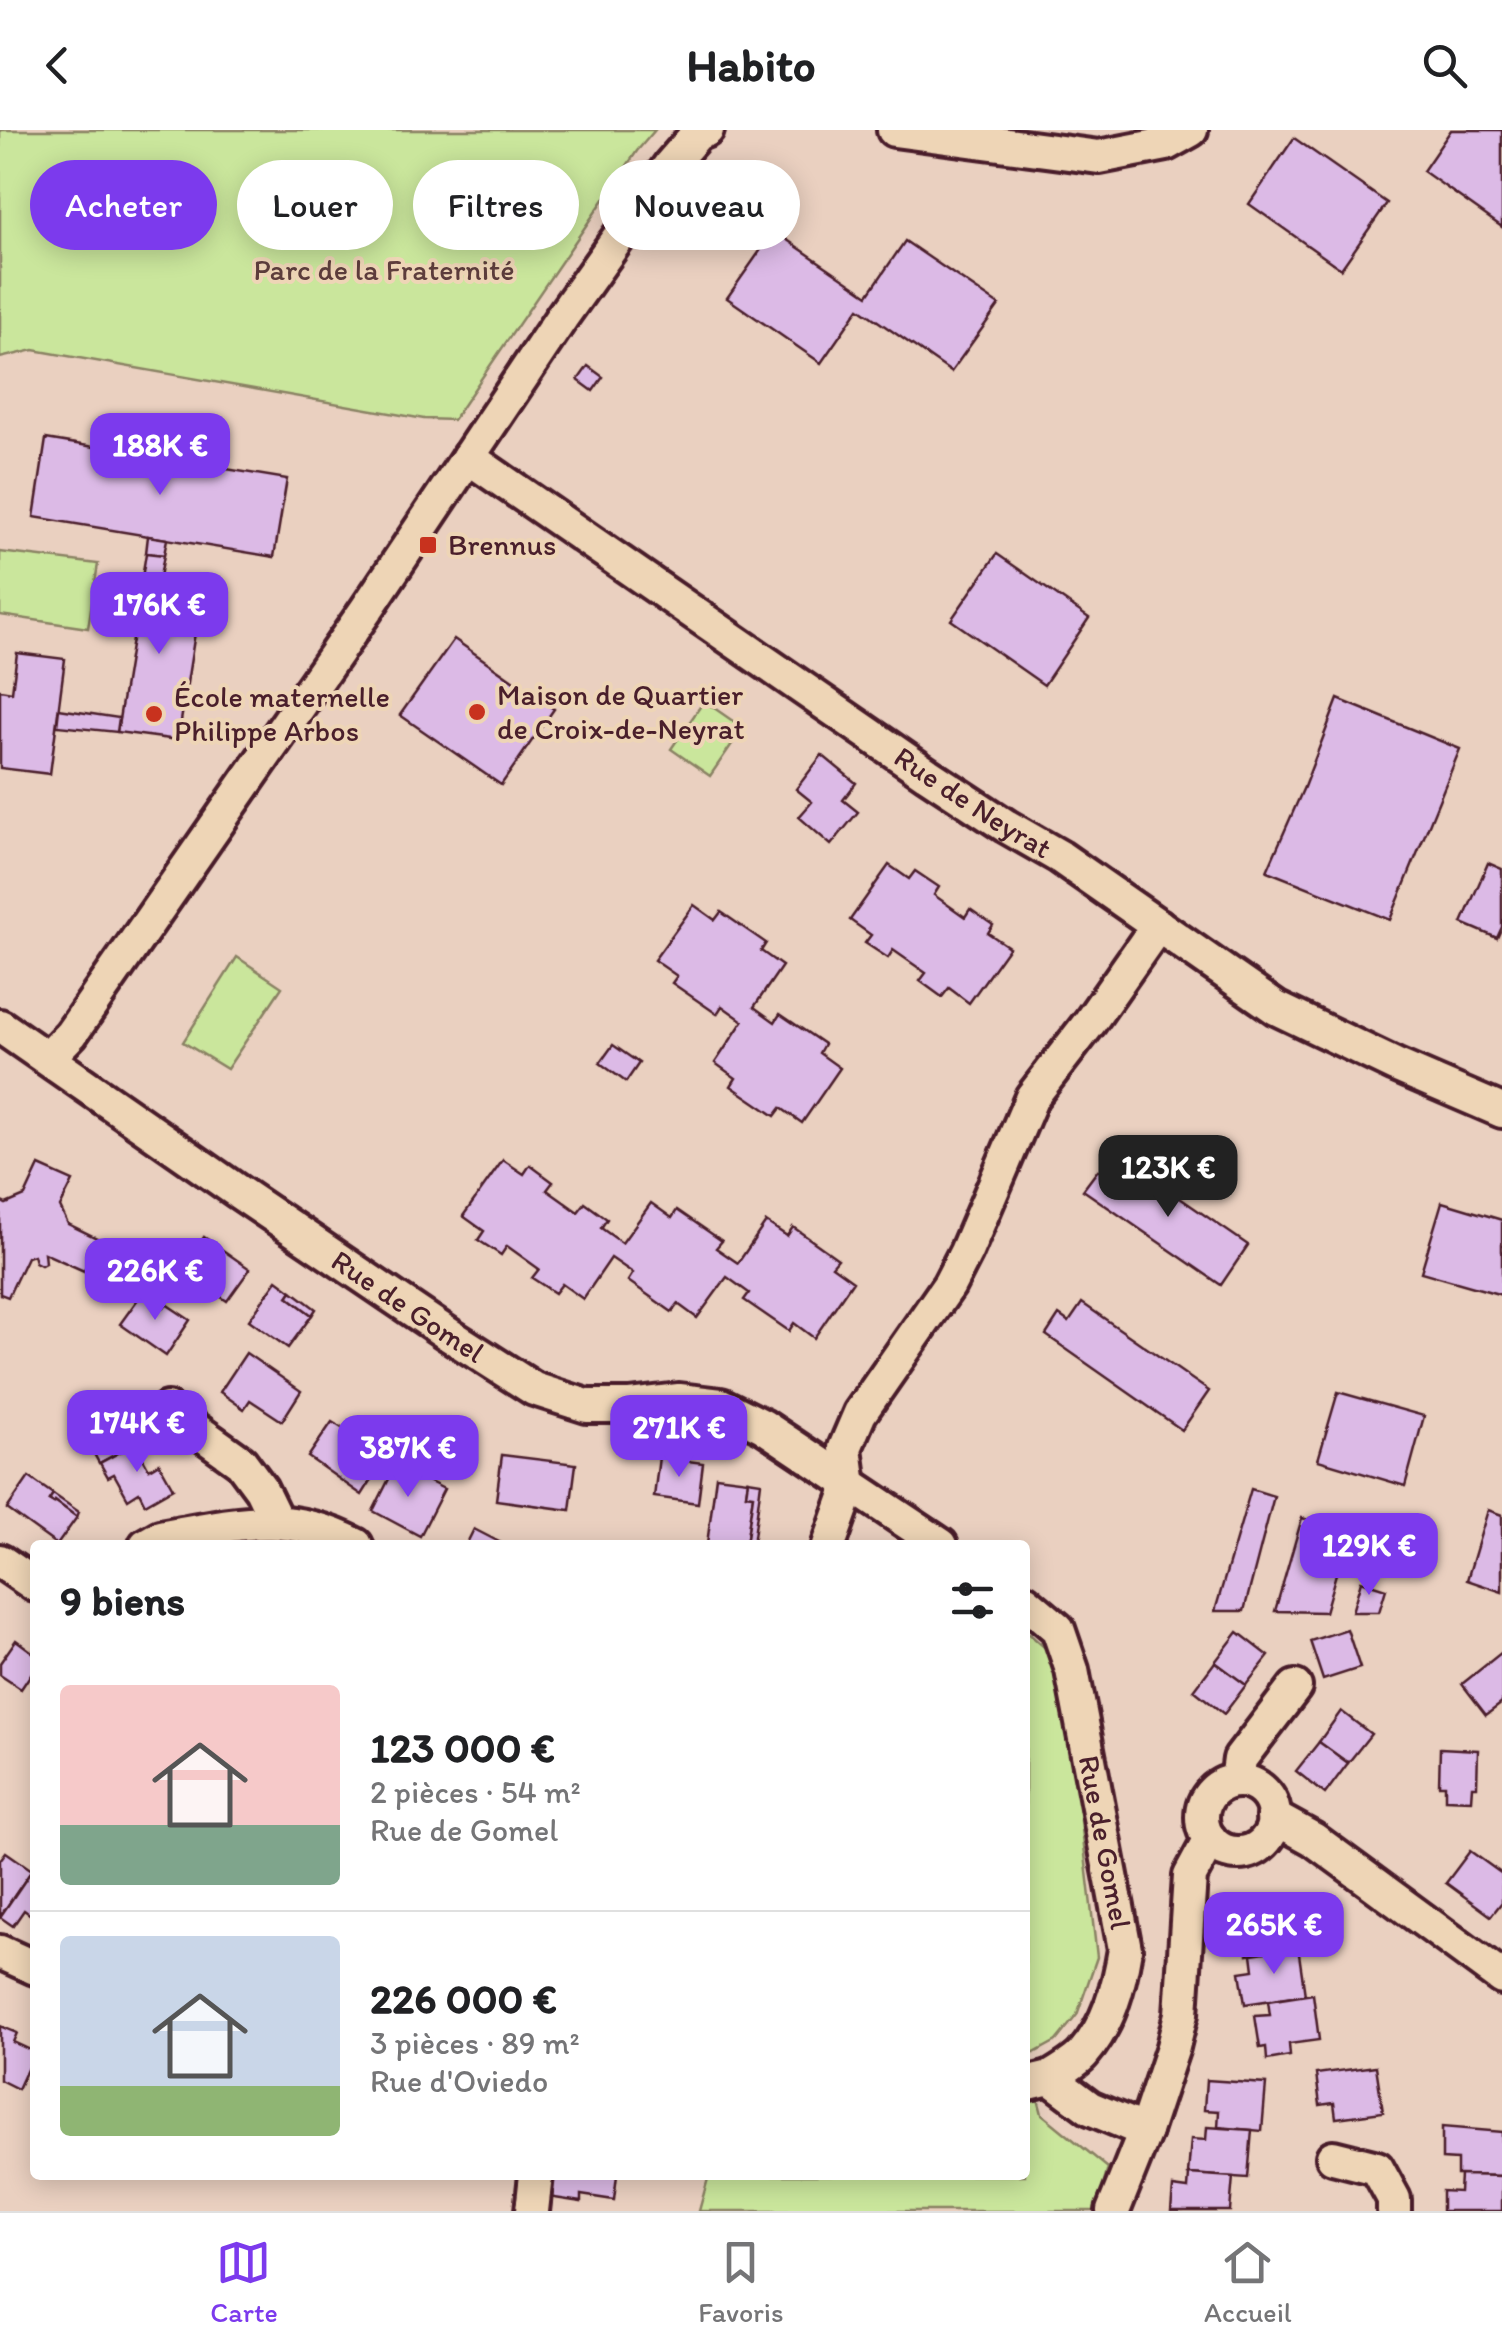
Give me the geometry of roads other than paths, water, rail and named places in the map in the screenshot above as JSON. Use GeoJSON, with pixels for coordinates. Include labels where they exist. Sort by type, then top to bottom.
{"type":"FeatureCollection","features":[{"type":"Feature","properties":{"kind":"street"},"geometry":{"type":"LineString","coordinates":[[48,1058],[71,1034],[289,722],[562,317],[670,165],[706,130]]}},
{"type":"Feature","properties":{"kind":"street"},"geometry":{"type":"LineString","coordinates":[[894,130],[1099,157],[1166,144],[1191,130]]}},
{"type":"Feature","properties":{"kind":"street","name":"Rue de Neyrat"},"geometry":{"type":"LineString","coordinates":[[468,457],[927,774],[1060,857],[1276,1008],[1502,1111]]}},
{"type":"Feature","properties":{"kind":"street"},"geometry":{"type":"LineString","coordinates":[[832,1540],[850,1486],[845,1448],[860,1413],[949,1285],[1032,1096],[1158,925]]}},
{"type":"Feature","properties":{"kind":"street","name":"Rue de Gomel"},"geometry":{"type":"LineString","coordinates":[[0,1026],[237,1192],[534,1389],[586,1406],[678,1400],[721,1406],[763,1426],[933,1540]]}},
{"type":"Feature","properties":{"kind":"street"},"geometry":{"type":"LineString","coordinates":[[167,1409],[241,1462],[261,1489],[276,1520]]}},
{"type":"Feature","properties":{"kind":"street"},"geometry":{"type":"LineString","coordinates":[[155,1540],[276,1520],[311,1526],[346,1540]]}},
{"type":"Feature","properties":{"kind":"street"},"geometry":{"type":"LineString","coordinates":[[0,1562],[30,1583]]}},
{"type":"Feature","properties":{"kind":"street","name":"Rue de Gomel"},"geometry":{"type":"LineString","coordinates":[[1030,1605],[1058,1630],[1072,1670],[1125,1949],[1119,1988],[1082,2055],[1038,2081]]}},
{"type":"Feature","properties":{"kind":"street"},"geometry":{"type":"LineString","coordinates":[[1237,1781],[1240,1759],[1294,1687]]}},
{"type":"Feature","properties":{"kind":"street"},"geometry":{"type":"LineString","coordinates":[[1237,1781],[1259,1788],[1272,1806],[1274,1817],[1264,1840],[1244,1852],[1219,1847],[1210,1839],[1202,1819],[1207,1798],[1214,1790],[1237,1781]]}},
{"type":"Feature","properties":{"kind":"street"},"geometry":{"type":"LineString","coordinates":[[1274,1817],[1313,1839],[1502,1978]]}},
{"type":"Feature","properties":{"kind":"street"},"geometry":{"type":"LineString","coordinates":[[1113,2211],[1173,2047],[1180,2014],[1190,1876],[1210,1839]]}},
{"type":"Feature","properties":{"kind":"street"},"geometry":{"type":"LineString","coordinates":[[0,1952],[30,1966]]}},
{"type":"Feature","properties":{"kind":"street"},"geometry":{"type":"LineString","coordinates":[[1038,2081],[1145,2131]]}},
{"type":"Feature","properties":{"kind":"street"},"geometry":{"type":"LineString","coordinates":[[1333,2156],[1377,2168],[1394,2198],[1394,2211]]}},
{"type":"Feature","properties":{"kind":"street"},"geometry":{"type":"LineString","coordinates":[[532,2211],[535,2180]]}},
{"type":"Feature","properties":{"kind":"place","name":"Brennus"},"geometry":{"type":"Point","coordinates":[428,545]}},
{"type":"Feature","properties":{"kind":"place","name":"Maison de Quartier de Croix-de-Neyrat"},"geometry":{"type":"Point","coordinates":[477,712]}},
{"type":"Feature","properties":{"kind":"place","name":"École maternelle Philippe Arbos"},"geometry":{"type":"Point","coordinates":[154,714]}},
{"type":"Feature","properties":{"kind":"park label","name":"Parc de la Fraternité"},"geometry":{"type":"Point","coordinates":[384,270]}}]}
